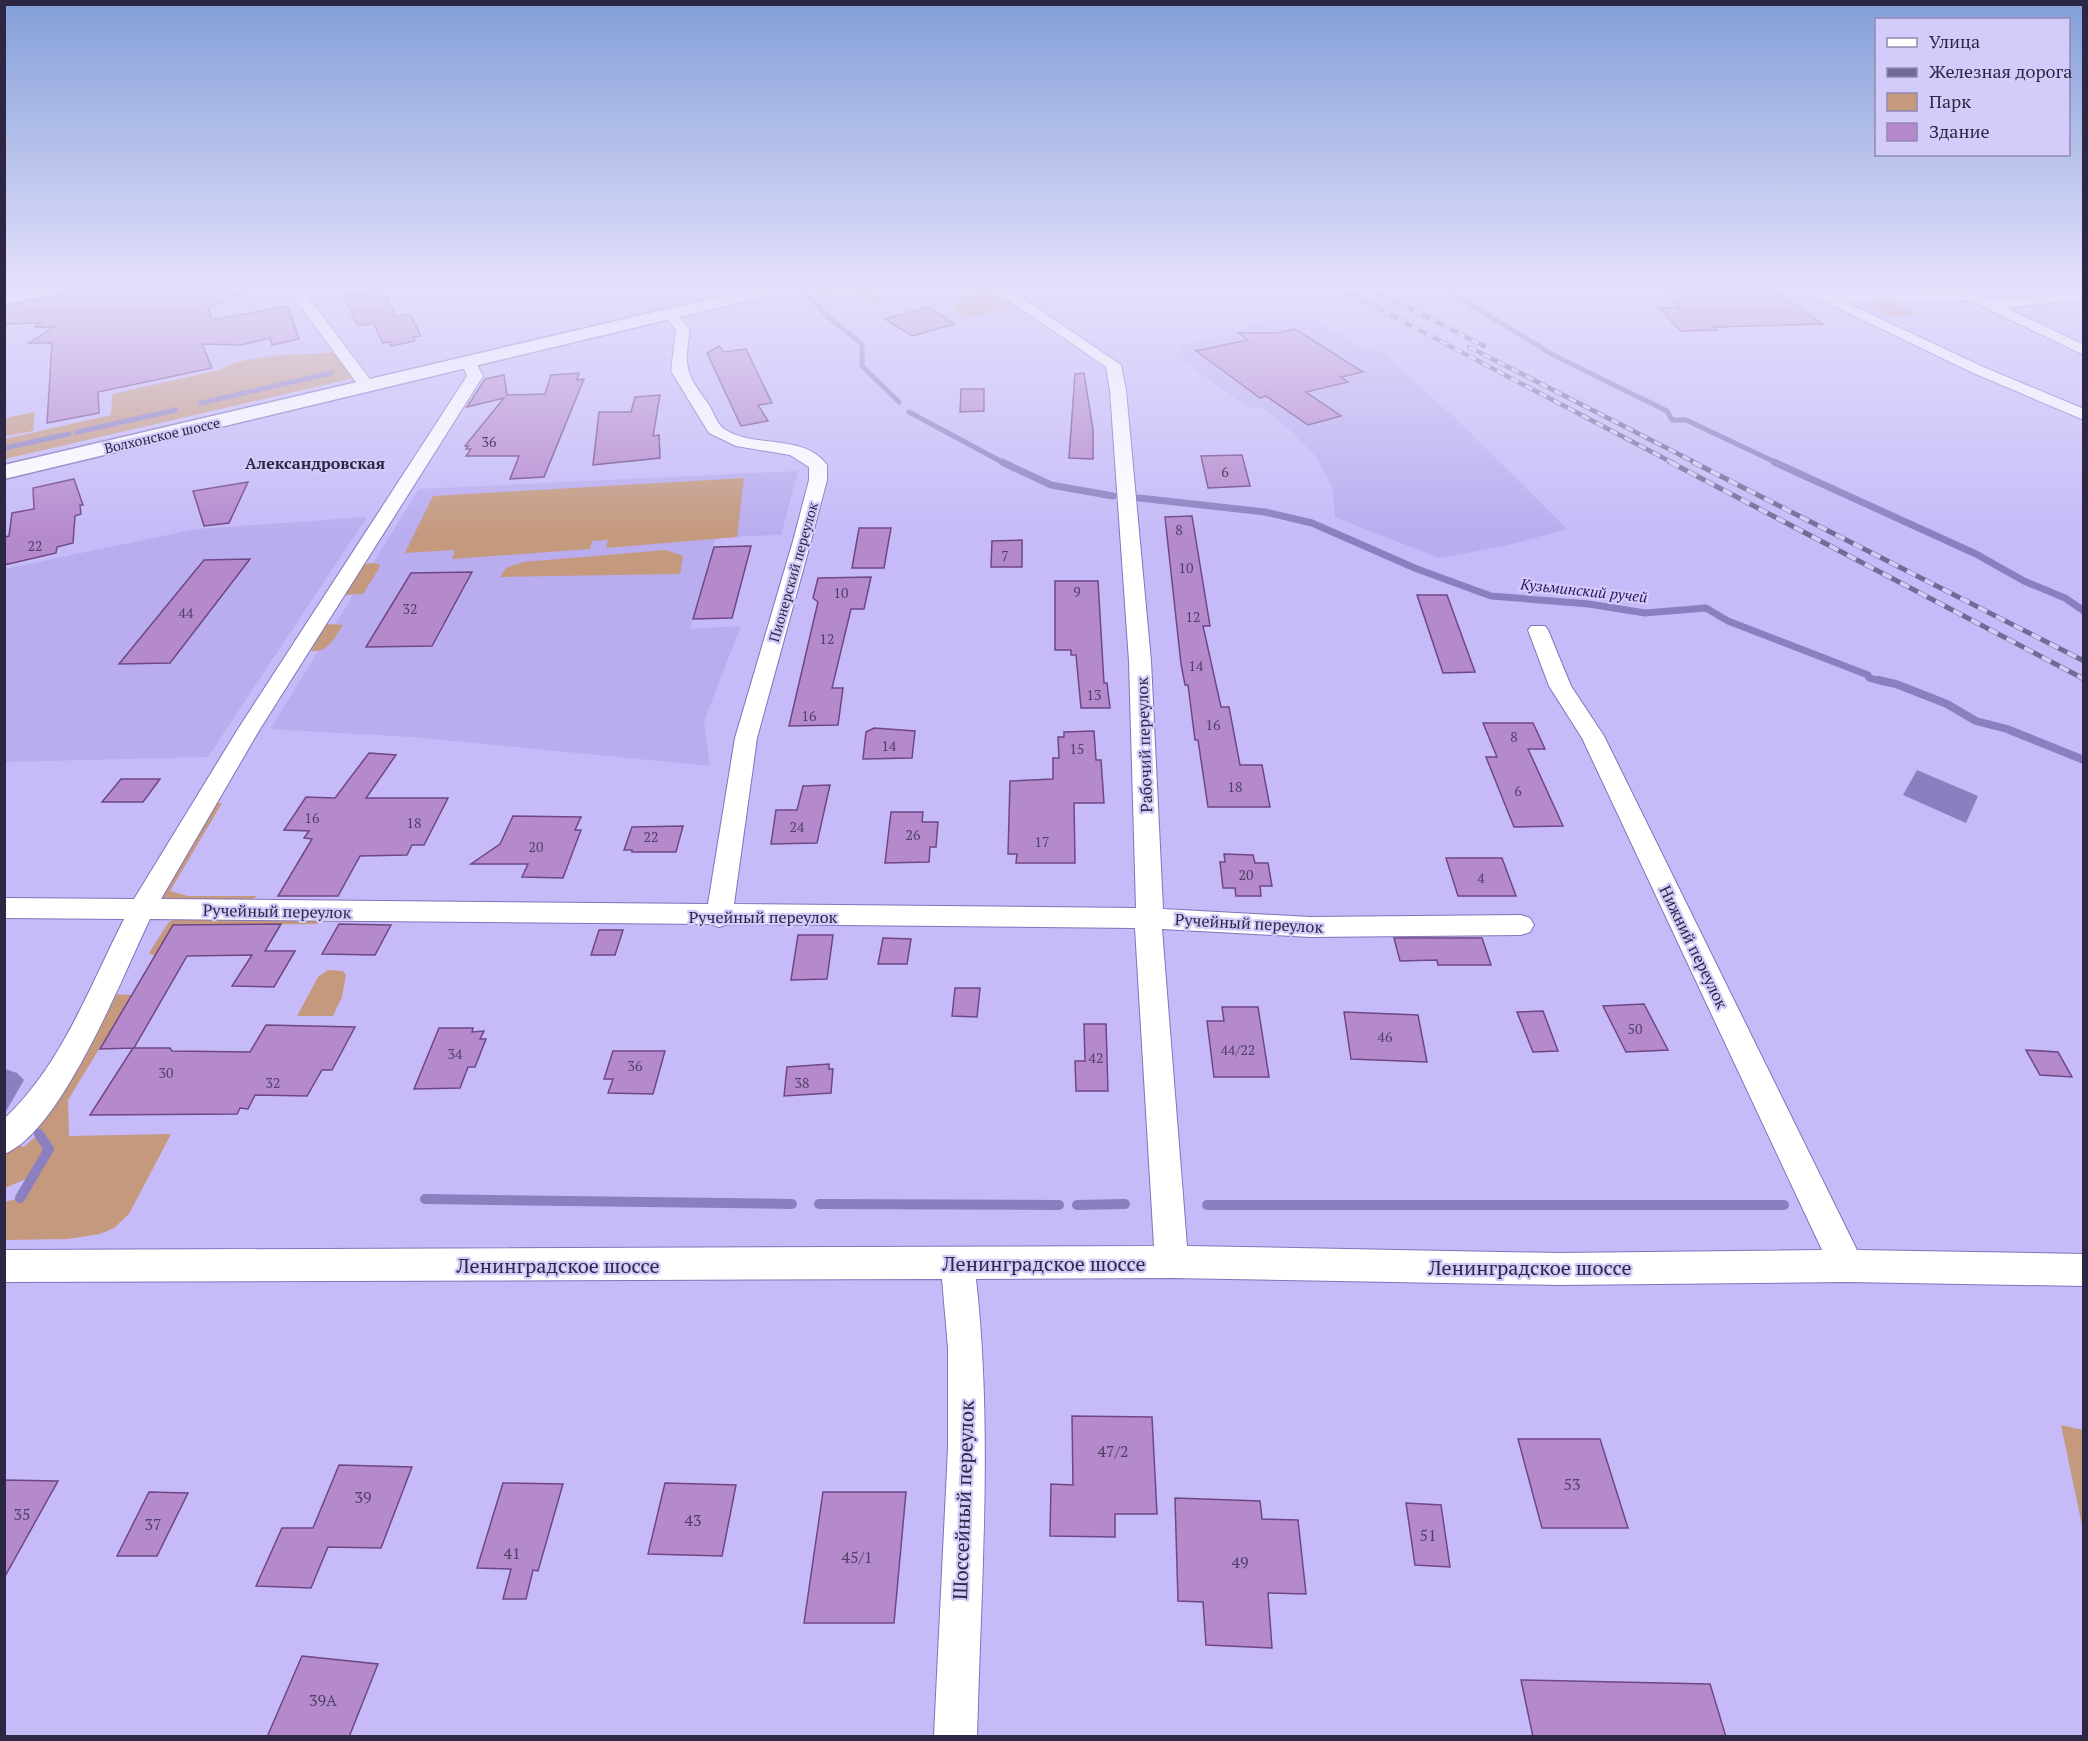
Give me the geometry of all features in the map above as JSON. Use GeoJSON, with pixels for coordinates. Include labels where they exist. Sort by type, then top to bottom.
{"type":"FeatureCollection","features":[{"type":"Feature","properties":{"kind":"main road","name":"Волхонское шоссе"},"geometry":{"type":"LineString","coordinates":[[4,472],[434,370]]}},
{"type":"Feature","properties":{"kind":"street"},"geometry":{"type":"LineString","coordinates":[[355,370],[367,386]]}},
{"type":"Feature","properties":{"kind":"street"},"geometry":{"type":"LineString","coordinates":[[5,1139],[28,1117],[62,1071],[142,909],[255,721],[433,441],[468,391],[475,376],[473,370]]}},
{"type":"Feature","properties":{"kind":"street","name":"Пионерский переулок"},"geometry":{"type":"LineString","coordinates":[[678,370],[679,378],[702,407],[716,430],[735,439],[795,451],[809,456],[818,465],[816,490],[746,738],[719,917]]}},
{"type":"Feature","properties":{"kind":"street","name":"Рабочий переулок"},"geometry":{"type":"LineString","coordinates":[[1114,370],[1124,439],[1131,566],[1140,660],[1151,899],[1148,918],[1172,1262]]}},
{"type":"Feature","properties":{"kind":"street"},"geometry":{"type":"LineString","coordinates":[[1984,370],[2084,415]]}},
{"type":"Feature","properties":{"kind":"street","name":"Нижний переулок"},"geometry":{"type":"LineString","coordinates":[[1538,630],[1542,649],[1580,719],[1593,735],[1847,1266]]}},
{"type":"Feature","properties":{"kind":"street","name":"Ручейный переулок"},"geometry":{"type":"LineString","coordinates":[[4,908],[719,917],[1148,918],[1310,927],[1521,925]]}},
{"type":"Feature","properties":{"kind":"street","name":"Ленинградское шоссе"},"geometry":{"type":"LineString","coordinates":[[4,1266],[1172,1262],[1559,1269],[1847,1266],[2084,1270]]}},
{"type":"Feature","properties":{"kind":"street","name":"Шоссейный переулок"},"geometry":{"type":"LineString","coordinates":[[956,1737],[967,1448],[966,1348],[957,1263]]}},
{"type":"Feature","properties":{"kind":"shaded area"},"geometry":{"type":"Polygon","coordinates":[[[1195,370],[1402,370],[1454,417],[1567,529],[1505,546],[1439,558],[1335,517],[1332,486],[1317,458],[1290,430],[1260,406],[1249,408],[1195,370]]]}},
{"type":"Feature","properties":{"kind":"shaded area"},"geometry":{"type":"Polygon","coordinates":[[[798,471],[781,535],[716,537],[714,542],[690,629],[741,626],[704,721],[710,766],[412,737],[270,729],[419,489],[798,471]]]}},
{"type":"Feature","properties":{"kind":"shaded area"},"geometry":{"type":"Polygon","coordinates":[[[367,517],[208,757],[5,762],[4,569],[197,529],[367,517]]]}},
{"type":"Feature","properties":{"kind":"shaded area"},"geometry":{"type":"Polygon","coordinates":[[[1917,770],[1978,796],[1966,823],[1903,795],[1917,770]]]}},
{"type":"Feature","properties":{"kind":"shaded area"},"geometry":{"type":"Polygon","coordinates":[[[5,1069],[17,1073],[24,1080],[5,1113],[5,1069]]]}},
{"type":"Feature","properties":{"kind":"green space"},"geometry":{"type":"Polygon","coordinates":[[[218,370],[348,370],[354,378],[5,459],[4,439],[111,415],[112,394],[218,370]]]}},
{"type":"Feature","properties":{"kind":"green space"},"geometry":{"type":"Polygon","coordinates":[[[35,412],[33,431],[5,436],[5,418],[35,412]]]}},
{"type":"Feature","properties":{"kind":"green space"},"geometry":{"type":"Polygon","coordinates":[[[744,478],[737,537],[606,548],[608,540],[592,541],[590,549],[452,559],[455,550],[405,553],[433,496],[744,478]]]}},
{"type":"Feature","properties":{"kind":"green space"},"geometry":{"type":"Polygon","coordinates":[[[666,550],[683,556],[680,574],[500,577],[506,568],[523,562],[666,550]]]}},
{"type":"Feature","properties":{"kind":"green space"},"geometry":{"type":"Polygon","coordinates":[[[379,564],[380,567],[363,594],[344,595],[363,565],[379,564]]]}},
{"type":"Feature","properties":{"kind":"green space"},"geometry":{"type":"Polygon","coordinates":[[[326,624],[343,625],[327,647],[311,651],[326,624]]]}},
{"type":"Feature","properties":{"kind":"green space"},"geometry":{"type":"Polygon","coordinates":[[[217,803],[222,803],[170,891],[188,896],[257,896],[247,903],[165,901],[162,896],[217,803]]]}},
{"type":"Feature","properties":{"kind":"green space"},"geometry":{"type":"Polygon","coordinates":[[[317,918],[318,924],[175,925],[155,956],[149,953],[168,923],[175,919],[317,918]]]}},
{"type":"Feature","properties":{"kind":"green space"},"geometry":{"type":"Polygon","coordinates":[[[328,970],[343,971],[346,975],[342,997],[333,1016],[297,1016],[318,977],[328,970]]]}},
{"type":"Feature","properties":{"kind":"green space"},"geometry":{"type":"Polygon","coordinates":[[[111,994],[132,995],[68,1100],[69,1136],[171,1134],[129,1214],[114,1228],[100,1234],[68,1239],[5,1240],[5,1202],[26,1196],[53,1147],[46,1136],[34,1128],[111,994]]]}},
{"type":"Feature","properties":{"kind":"green space"},"geometry":{"type":"Polygon","coordinates":[[[35,1137],[40,1140],[44,1152],[28,1178],[5,1188],[5,1150],[16,1144],[24,1147],[35,1137]]]}},
{"type":"Feature","properties":{"kind":"green space"},"geometry":{"type":"Polygon","coordinates":[[[2061,1425],[2083,1430],[2083,1530],[2061,1425]]]}},
{"type":"Feature","properties":{"kind":"building"},"geometry":{"type":"Polygon","coordinates":[[[50,370],[201,370],[98,392],[99,413],[47,423],[50,370]]]}},
{"type":"Feature","properties":{"kind":"building"},"geometry":{"type":"Polygon","coordinates":[[[715,370],[756,370],[772,403],[758,405],[768,421],[741,426],[715,370]]]}},
{"type":"Feature","properties":{"kind":"building"},"geometry":{"type":"Polygon","coordinates":[[[1222,370],[1363,372],[1341,377],[1348,382],[1306,392],[1341,416],[1308,425],[1266,396],[1260,398],[1222,370]]]}},
{"type":"Feature","properties":{"kind":"building"},"geometry":{"type":"Polygon","coordinates":[[[579,373],[577,380],[584,379],[544,477],[510,479],[519,456],[466,456],[471,449],[466,449],[468,446],[465,446],[504,398],[467,407],[485,379],[504,375],[507,395],[545,394],[551,375],[579,373]]]}},
{"type":"Feature","properties":{"kind":"building"},"geometry":{"type":"Polygon","coordinates":[[[1084,373],[1093,430],[1093,459],[1069,458],[1075,374],[1084,373]]]}},
{"type":"Feature","properties":{"kind":"building"},"geometry":{"type":"Polygon","coordinates":[[[961,389],[984,389],[984,411],[960,412],[961,389]]]}},
{"type":"Feature","properties":{"kind":"building"},"geometry":{"type":"Polygon","coordinates":[[[660,395],[653,436],[659,435],[660,458],[593,465],[599,412],[631,412],[635,397],[660,395]]]}},
{"type":"Feature","properties":{"kind":"building"},"geometry":{"type":"Polygon","coordinates":[[[1242,455],[1250,486],[1208,488],[1201,456],[1242,455]]]}},
{"type":"Feature","properties":{"kind":"building"},"geometry":{"type":"Polygon","coordinates":[[[74,479],[83,505],[80,505],[81,514],[75,516],[73,543],[57,547],[56,553],[4,565],[4,537],[9,536],[12,513],[34,509],[33,488],[74,479]]]}},
{"type":"Feature","properties":{"kind":"building"},"geometry":{"type":"Polygon","coordinates":[[[248,482],[229,523],[204,526],[193,491],[248,482]]]}},
{"type":"Feature","properties":{"kind":"building"},"geometry":{"type":"Polygon","coordinates":[[[1192,516],[1210,626],[1203,626],[1221,707],[1229,707],[1240,765],[1262,765],[1270,807],[1208,807],[1198,740],[1195,740],[1188,685],[1185,685],[1181,664],[1165,517],[1192,516]]]}},
{"type":"Feature","properties":{"kind":"building"},"geometry":{"type":"Polygon","coordinates":[[[859,528],[891,528],[884,568],[852,568],[859,528]]]}},
{"type":"Feature","properties":{"kind":"building"},"geometry":{"type":"Polygon","coordinates":[[[1022,540],[1022,567],[991,567],[992,541],[1022,540]]]}},
{"type":"Feature","properties":{"kind":"building"},"geometry":{"type":"Polygon","coordinates":[[[751,546],[732,618],[693,619],[714,547],[751,546]]]}},
{"type":"Feature","properties":{"kind":"building"},"geometry":{"type":"Polygon","coordinates":[[[250,559],[170,663],[119,664],[204,560],[250,559]]]}},
{"type":"Feature","properties":{"kind":"building"},"geometry":{"type":"Polygon","coordinates":[[[472,572],[432,646],[366,647],[411,573],[472,572]]]}},
{"type":"Feature","properties":{"kind":"building"},"geometry":{"type":"Polygon","coordinates":[[[871,577],[864,609],[851,609],[832,688],[843,688],[838,725],[789,726],[818,602],[813,598],[818,578],[871,577]]]}},
{"type":"Feature","properties":{"kind":"building"},"geometry":{"type":"Polygon","coordinates":[[[1055,581],[1098,581],[1104,683],[1107,683],[1110,708],[1081,708],[1076,655],[1071,655],[1071,650],[1055,650],[1055,581]]]}},
{"type":"Feature","properties":{"kind":"building"},"geometry":{"type":"Polygon","coordinates":[[[1417,595],[1447,595],[1475,672],[1443,673],[1417,595]]]}},
{"type":"Feature","properties":{"kind":"building"},"geometry":{"type":"Polygon","coordinates":[[[1483,723],[1533,723],[1545,749],[1528,749],[1563,826],[1514,827],[1486,757],[1497,757],[1483,723]]]}},
{"type":"Feature","properties":{"kind":"building"},"geometry":{"type":"Polygon","coordinates":[[[874,728],[915,731],[912,758],[863,759],[866,732],[874,728]]]}},
{"type":"Feature","properties":{"kind":"building"},"geometry":{"type":"Polygon","coordinates":[[[1094,731],[1096,760],[1101,760],[1104,803],[1074,803],[1075,863],[1016,863],[1017,854],[1008,854],[1010,781],[1053,779],[1053,758],[1059,758],[1058,737],[1064,737],[1064,732],[1094,731]]]}},
{"type":"Feature","properties":{"kind":"building"},"geometry":{"type":"Polygon","coordinates":[[[369,753],[396,755],[366,798],[448,798],[424,845],[412,845],[407,855],[360,856],[338,896],[278,896],[312,839],[304,838],[309,831],[284,830],[306,797],[335,798],[369,753]]]}},
{"type":"Feature","properties":{"kind":"building"},"geometry":{"type":"Polygon","coordinates":[[[121,779],[160,779],[143,802],[102,802],[121,779]]]}},
{"type":"Feature","properties":{"kind":"building"},"geometry":{"type":"Polygon","coordinates":[[[830,785],[817,843],[771,844],[776,810],[797,810],[803,786],[830,785]]]}},
{"type":"Feature","properties":{"kind":"building"},"geometry":{"type":"Polygon","coordinates":[[[891,812],[923,812],[922,822],[938,822],[936,847],[930,847],[929,862],[885,863],[891,812]]]}},
{"type":"Feature","properties":{"kind":"building"},"geometry":{"type":"Polygon","coordinates":[[[513,816],[581,817],[575,830],[581,830],[563,878],[522,877],[528,864],[471,864],[500,844],[513,816]]]}},
{"type":"Feature","properties":{"kind":"building"},"geometry":{"type":"Polygon","coordinates":[[[683,826],[676,852],[624,850],[632,827],[683,826]]]}},
{"type":"Feature","properties":{"kind":"building"},"geometry":{"type":"Polygon","coordinates":[[[1224,854],[1253,855],[1255,863],[1268,863],[1272,886],[1260,886],[1261,896],[1236,896],[1235,888],[1223,888],[1220,862],[1225,862],[1224,854]]]}},
{"type":"Feature","properties":{"kind":"building"},"geometry":{"type":"Polygon","coordinates":[[[1446,858],[1502,858],[1516,896],[1458,896],[1446,858]]]}},
{"type":"Feature","properties":{"kind":"building"},"geometry":{"type":"Polygon","coordinates":[[[281,924],[265,951],[295,951],[274,987],[232,986],[252,955],[187,956],[134,1048],[250,1052],[266,1025],[355,1027],[332,1070],[322,1070],[307,1096],[255,1095],[248,1109],[240,1108],[237,1114],[90,1115],[133,1048],[100,1049],[173,925],[281,924]]]}},
{"type":"Feature","properties":{"kind":"building"},"geometry":{"type":"Polygon","coordinates":[[[339,924],[391,925],[375,955],[322,954],[339,924]]]}},
{"type":"Feature","properties":{"kind":"building"},"geometry":{"type":"Polygon","coordinates":[[[599,930],[623,930],[615,955],[591,955],[599,930]]]}},
{"type":"Feature","properties":{"kind":"building"},"geometry":{"type":"Polygon","coordinates":[[[798,935],[833,935],[827,979],[791,980],[798,935]]]}},
{"type":"Feature","properties":{"kind":"building"},"geometry":{"type":"Polygon","coordinates":[[[883,938],[911,939],[907,964],[878,964],[883,938]]]}},
{"type":"Feature","properties":{"kind":"building"},"geometry":{"type":"Polygon","coordinates":[[[1394,938],[1482,938],[1491,965],[1438,965],[1437,960],[1400,961],[1394,938]]]}},
{"type":"Feature","properties":{"kind":"building"},"geometry":{"type":"Polygon","coordinates":[[[955,988],[980,988],[977,1017],[952,1016],[955,988]]]}},
{"type":"Feature","properties":{"kind":"building"},"geometry":{"type":"Polygon","coordinates":[[[1644,1004],[1668,1050],[1626,1052],[1603,1006],[1644,1004]]]}},
{"type":"Feature","properties":{"kind":"building"},"geometry":{"type":"Polygon","coordinates":[[[1222,1007],[1258,1007],[1269,1077],[1214,1077],[1207,1021],[1224,1021],[1222,1007]]]}},
{"type":"Feature","properties":{"kind":"building"},"geometry":{"type":"Polygon","coordinates":[[[1543,1011],[1558,1051],[1533,1052],[1517,1012],[1543,1011]]]}},
{"type":"Feature","properties":{"kind":"building"},"geometry":{"type":"Polygon","coordinates":[[[1344,1012],[1418,1015],[1427,1062],[1351,1059],[1344,1012]]]}},
{"type":"Feature","properties":{"kind":"building"},"geometry":{"type":"Polygon","coordinates":[[[1084,1024],[1106,1024],[1108,1091],[1076,1091],[1075,1061],[1085,1061],[1084,1024]]]}},
{"type":"Feature","properties":{"kind":"building"},"geometry":{"type":"Polygon","coordinates":[[[439,1028],[473,1028],[472,1032],[484,1031],[480,1039],[486,1039],[475,1067],[468,1067],[460,1088],[414,1089],[439,1028]]]}},
{"type":"Feature","properties":{"kind":"building"},"geometry":{"type":"Polygon","coordinates":[[[2026,1050],[2058,1052],[2072,1077],[2040,1075],[2026,1050]]]}},
{"type":"Feature","properties":{"kind":"building"},"geometry":{"type":"Polygon","coordinates":[[[613,1051],[665,1051],[653,1094],[608,1093],[613,1079],[604,1079],[613,1051]]]}},
{"type":"Feature","properties":{"kind":"building"},"geometry":{"type":"Polygon","coordinates":[[[829,1064],[829,1069],[833,1069],[831,1093],[784,1096],[787,1067],[829,1064]]]}},
{"type":"Feature","properties":{"kind":"building"},"geometry":{"type":"Polygon","coordinates":[[[1072,1416],[1152,1417],[1157,1514],[1115,1514],[1115,1537],[1050,1536],[1051,1484],[1073,1485],[1072,1416]]]}},
{"type":"Feature","properties":{"kind":"building"},"geometry":{"type":"Polygon","coordinates":[[[1518,1439],[1600,1439],[1628,1528],[1542,1528],[1518,1439]]]}},
{"type":"Feature","properties":{"kind":"building"},"geometry":{"type":"Polygon","coordinates":[[[339,1465],[412,1467],[381,1548],[328,1547],[311,1588],[256,1586],[282,1528],[313,1528],[339,1465]]]}},
{"type":"Feature","properties":{"kind":"building"},"geometry":{"type":"Polygon","coordinates":[[[4,1480],[58,1481],[4,1578],[4,1480]]]}},
{"type":"Feature","properties":{"kind":"building"},"geometry":{"type":"Polygon","coordinates":[[[503,1483],[563,1484],[538,1571],[533,1570],[526,1599],[503,1599],[511,1569],[477,1568],[503,1483]]]}},
{"type":"Feature","properties":{"kind":"building"},"geometry":{"type":"Polygon","coordinates":[[[665,1483],[736,1485],[722,1556],[648,1554],[665,1483]]]}},
{"type":"Feature","properties":{"kind":"building"},"geometry":{"type":"Polygon","coordinates":[[[149,1492],[188,1493],[157,1556],[117,1556],[149,1492]]]}},
{"type":"Feature","properties":{"kind":"building"},"geometry":{"type":"Polygon","coordinates":[[[823,1492],[906,1492],[894,1623],[804,1623],[823,1492]]]}},
{"type":"Feature","properties":{"kind":"building"},"geometry":{"type":"Polygon","coordinates":[[[1175,1498],[1260,1501],[1262,1519],[1298,1520],[1306,1594],[1268,1593],[1272,1648],[1206,1645],[1203,1602],[1178,1601],[1175,1498]]]}},
{"type":"Feature","properties":{"kind":"building"},"geometry":{"type":"Polygon","coordinates":[[[1406,1503],[1441,1505],[1450,1567],[1415,1565],[1406,1503]]]}},
{"type":"Feature","properties":{"kind":"building"},"geometry":{"type":"Polygon","coordinates":[[[302,1656],[378,1664],[349,1737],[267,1737],[302,1656]]]}},
{"type":"Feature","properties":{"kind":"building"},"geometry":{"type":"Polygon","coordinates":[[[1521,1680],[1710,1684],[1726,1737],[1533,1737],[1521,1680]]]}},
{"type":"Feature","properties":{"kind":"waterway","name":"Кузьминский ручей"},"geometry":{"type":"LineString","coordinates":[[866,370],[899,402]]}},
{"type":"Feature","properties":{"kind":"waterway"},"geometry":{"type":"LineString","coordinates":[[1584,370],[1667,411],[1672,420],[1686,420],[1777,463]]}},
{"type":"Feature","properties":{"kind":"waterway"},"geometry":{"type":"LineString","coordinates":[[201,403],[331,373]]}},
{"type":"Feature","properties":{"kind":"waterway"},"geometry":{"type":"LineString","coordinates":[[77,432],[176,410]]}},
{"type":"Feature","properties":{"kind":"waterway","name":"Кузьминский ручей"},"geometry":{"type":"LineString","coordinates":[[909,412],[1003,463]]}},
{"type":"Feature","properties":{"kind":"waterway"},"geometry":{"type":"LineString","coordinates":[[4,448],[69,434]]}},
{"type":"Feature","properties":{"kind":"waterway"},"geometry":{"type":"LineString","coordinates":[[1774,462],[1976,554],[2024,581],[2065,598],[2084,611]]}},
{"type":"Feature","properties":{"kind":"waterway","name":"Кузьминский ручей"},"geometry":{"type":"LineString","coordinates":[[1003,463],[1051,485],[1113,496]]}},
{"type":"Feature","properties":{"kind":"waterway","name":"Кузьминский ручей"},"geometry":{"type":"LineString","coordinates":[[1139,498],[1265,512],[1312,523],[1417,569],[1491,596],[1589,604],[1645,613],[1706,608],[1728,621],[1868,675],[1869,678],[1885,682]]}},
{"type":"Feature","properties":{"kind":"waterway","name":"Кузьминский ручей"},"geometry":{"type":"LineString","coordinates":[[1878,680],[1896,684],[1947,704],[1976,721],[2007,729],[2084,760]]}},
{"type":"Feature","properties":{"kind":"waterway"},"geometry":{"type":"LineString","coordinates":[[20,1198],[49,1149],[39,1134]]}},
{"type":"Feature","properties":{"kind":"waterway"},"geometry":{"type":"LineString","coordinates":[[425,1199],[792,1204]]}},
{"type":"Feature","properties":{"kind":"waterway"},"geometry":{"type":"LineString","coordinates":[[819,1204],[1059,1205]]}},
{"type":"Feature","properties":{"kind":"waterway"},"geometry":{"type":"LineString","coordinates":[[1077,1205],[1125,1204]]}},
{"type":"Feature","properties":{"kind":"waterway"},"geometry":{"type":"LineString","coordinates":[[1207,1205],[1784,1205]]}},
{"type":"Feature","properties":{"kind":"railway"},"geometry":{"type":"LineString","coordinates":[[1496,370],[1673,463]]}},
{"type":"Feature","properties":{"kind":"railway"},"geometry":{"type":"LineString","coordinates":[[1514,370],[1696,463]]}},
{"type":"Feature","properties":{"kind":"railway"},"geometry":{"type":"LineString","coordinates":[[1670,462],[2084,679]]}},
{"type":"Feature","properties":{"kind":"railway"},"geometry":{"type":"LineString","coordinates":[[1693,462],[2084,661]]}},
{"type":"Feature","properties":{"kind":"district","name":"Александровская"},"geometry":{"type":"Point","coordinates":[315,463]}}]}
